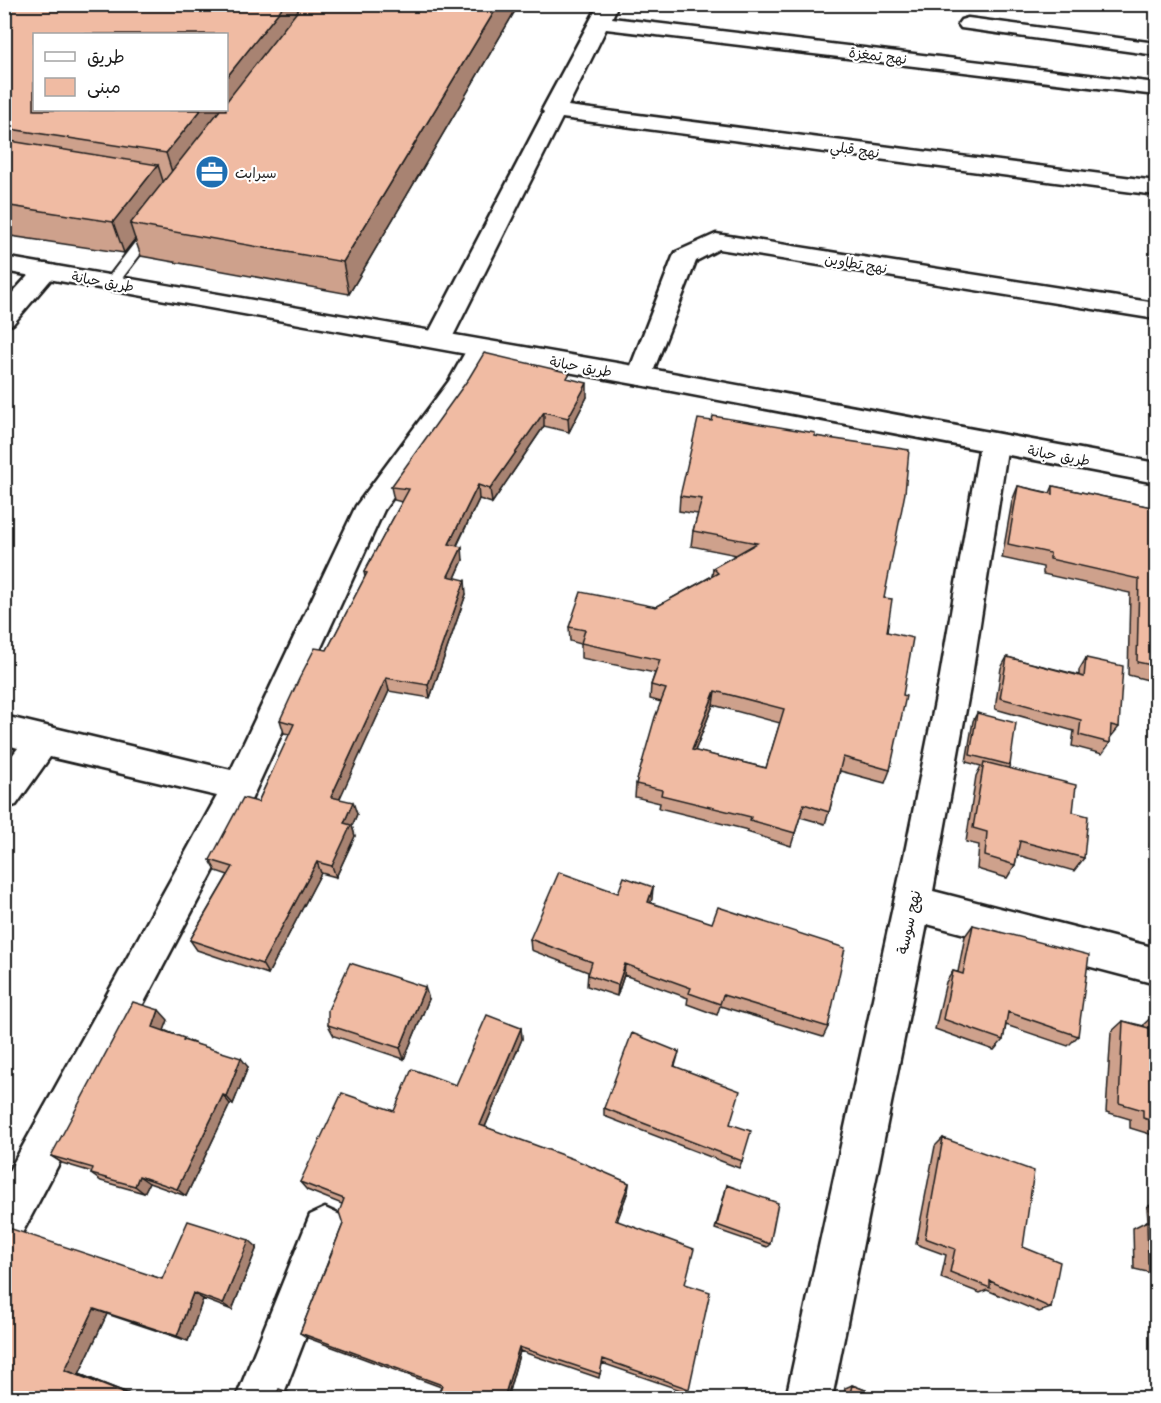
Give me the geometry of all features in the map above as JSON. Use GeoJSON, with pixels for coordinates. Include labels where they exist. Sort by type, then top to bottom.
{"type":"FeatureCollection","features":[{"type":"Feature","properties":{"kind":"street","name":"نهج تمغزة"},"geometry":{"type":"LineString","coordinates":[[604,14],[962,65],[1156,89]]}},
{"type":"Feature","properties":{"kind":"street"},"geometry":{"type":"LineString","coordinates":[[438,340],[553,110],[604,14]]}},
{"type":"Feature","properties":{"kind":"street"},"geometry":{"type":"LineString","coordinates":[[962,65],[968,14],[1156,49]]}},
{"type":"Feature","properties":{"kind":"street","name":"نهج قبلي"},"geometry":{"type":"LineString","coordinates":[[553,110],[1156,188]]}},
{"type":"Feature","properties":{"kind":"street","name":"نهج تطاوين"},"geometry":{"type":"LineString","coordinates":[[640,376],[685,256],[716,241],[1156,311]]}},
{"type":"Feature","properties":{"kind":"street","name":"طريق حبانة"},"geometry":{"type":"LineString","coordinates":[[4,264],[640,376],[1156,473]]}},
{"type":"Feature","properties":{"kind":"street"},"geometry":{"type":"LineString","coordinates":[[4,318],[46,271]]}},
{"type":"Feature","properties":{"kind":"street"},"geometry":{"type":"LineString","coordinates":[[4,1224],[240,787],[371,506],[459,385],[480,348]]}},
{"type":"Feature","properties":{"kind":"street","name":"نهج سوسة"},"geometry":{"type":"LineString","coordinates":[[809,1398],[912,903],[955,682],[994,444]]}},
{"type":"Feature","properties":{"kind":"street"},"geometry":{"type":"LineString","coordinates":[[4,730],[240,787]]}},
{"type":"Feature","properties":{"kind":"street"},"geometry":{"type":"LineString","coordinates":[[4,794],[42,741]]}},
{"type":"Feature","properties":{"kind":"street"},"geometry":{"type":"LineString","coordinates":[[912,903],[1156,966]]}},
{"type":"Feature","properties":{"kind":"street"},"geometry":{"type":"LineString","coordinates":[[259,1398],[325,1230]]}},
{"type":"Feature","properties":{"kind":"lane"},"geometry":{"type":"LineString","coordinates":[[112,282],[161,219]]}},
{"type":"Feature","properties":{"kind":"building"},"geometry":{"type":"Polygon","coordinates":[[[4,4],[285,4],[228,75],[228,33],[33,33],[33,111],[200,111],[166,153],[4,128],[4,4]]]}},
{"type":"Feature","properties":{"kind":"building"},"geometry":{"type":"Polygon","coordinates":[[[303,4],[499,4],[343,262],[130,224],[219,111],[228,111],[228,99],[303,4]]]}},
{"type":"Feature","properties":{"kind":"building"},"geometry":{"type":"Polygon","coordinates":[[[4,140],[158,165],[113,222],[4,205],[4,140]]]}},
{"type":"Feature","properties":{"kind":"building"},"geometry":{"type":"Polygon","coordinates":[[[484,353],[570,373],[567,378],[587,383],[568,418],[544,412],[490,489],[478,485],[449,544],[462,547],[448,576],[465,580],[428,685],[386,678],[331,797],[353,802],[344,823],[351,825],[332,866],[317,862],[262,964],[190,940],[233,867],[210,860],[243,798],[258,802],[294,724],[280,720],[299,679],[315,648],[327,650],[367,573],[364,572],[409,489],[391,487],[469,378],[484,353]]]}},
{"type":"Feature","properties":{"kind":"building"},"geometry":{"type":"Polygon","coordinates":[[[713,416],[815,433],[815,436],[909,450],[905,493],[884,598],[892,599],[887,632],[913,638],[903,695],[906,696],[890,770],[843,757],[829,812],[804,804],[795,833],[750,820],[751,817],[661,795],[662,790],[636,784],[655,717],[666,689],[651,685],[660,660],[581,643],[585,630],[569,627],[581,592],[656,607],[718,573],[713,568],[757,543],[693,531],[702,499],[680,496],[698,419],[712,421],[713,416]],[[715,691],[692,750],[766,768],[784,709],[715,691]]]}},
{"type":"Feature","properties":{"kind":"building"},"geometry":{"type":"Polygon","coordinates":[[[1018,486],[1053,494],[1053,486],[1156,508],[1156,666],[1137,662],[1139,579],[1050,559],[1050,553],[1008,544],[1018,486]]]}},
{"type":"Feature","properties":{"kind":"building"},"geometry":{"type":"Polygon","coordinates":[[[1007,657],[1084,677],[1086,658],[1123,666],[1119,727],[1111,725],[1110,743],[1079,735],[1081,720],[1000,698],[1007,657]]]}},
{"type":"Feature","properties":{"kind":"building"},"geometry":{"type":"Polygon","coordinates":[[[977,713],[1016,723],[1010,765],[970,755],[977,713]]]}},
{"type":"Feature","properties":{"kind":"building"},"geometry":{"type":"Polygon","coordinates":[[[984,762],[1076,785],[1073,812],[1088,816],[1084,858],[1020,841],[1015,865],[985,856],[987,832],[973,828],[984,762]]]}},
{"type":"Feature","properties":{"kind":"building"},"geometry":{"type":"Polygon","coordinates":[[[559,872],[618,893],[624,877],[653,887],[648,902],[712,923],[718,907],[845,948],[828,1027],[723,995],[720,1004],[689,993],[691,988],[625,964],[618,985],[588,975],[592,962],[530,939],[559,872]]]}},
{"type":"Feature","properties":{"kind":"building"},"geometry":{"type":"Polygon","coordinates":[[[973,925],[1089,955],[1078,1036],[1008,1012],[1003,1040],[943,1019],[953,971],[963,974],[973,925]]]}},
{"type":"Feature","properties":{"kind":"building"},"geometry":{"type":"Polygon","coordinates":[[[350,963],[425,987],[400,1048],[328,1025],[328,1010],[350,963]]]}},
{"type":"Feature","properties":{"kind":"building"},"geometry":{"type":"Polygon","coordinates":[[[133,1002],[159,1010],[153,1027],[184,1038],[183,1040],[241,1058],[226,1096],[223,1095],[177,1189],[139,1176],[135,1186],[91,1174],[93,1168],[51,1156],[133,1002]]]}},
{"type":"Feature","properties":{"kind":"building"},"geometry":{"type":"Polygon","coordinates":[[[487,1015],[521,1028],[480,1125],[576,1160],[629,1183],[615,1220],[694,1249],[685,1284],[710,1292],[689,1389],[603,1359],[600,1374],[519,1347],[504,1398],[437,1398],[442,1385],[300,1333],[343,1224],[339,1212],[344,1199],[300,1182],[342,1093],[394,1111],[412,1069],[456,1085],[487,1015]]]}},
{"type":"Feature","properties":{"kind":"building"},"geometry":{"type":"Polygon","coordinates":[[[1123,1021],[1156,1030],[1156,1122],[1143,1118],[1143,1110],[1119,1103],[1123,1021]]]}},
{"type":"Feature","properties":{"kind":"building"},"geometry":{"type":"Polygon","coordinates":[[[632,1033],[679,1052],[674,1066],[740,1091],[730,1124],[751,1131],[742,1161],[604,1108],[632,1033]]]}},
{"type":"Feature","properties":{"kind":"building"},"geometry":{"type":"Polygon","coordinates":[[[943,1138],[1034,1171],[1023,1247],[1060,1262],[1051,1308],[990,1281],[990,1288],[950,1272],[955,1249],[925,1238],[943,1138]]]}},
{"type":"Feature","properties":{"kind":"building"},"geometry":{"type":"Polygon","coordinates":[[[727,1185],[778,1203],[770,1244],[717,1225],[727,1185]]]}},
{"type":"Feature","properties":{"kind":"building"},"geometry":{"type":"Polygon","coordinates":[[[188,1221],[249,1240],[223,1304],[193,1293],[177,1336],[94,1309],[65,1370],[136,1398],[4,1398],[4,1234],[9,1228],[162,1279],[188,1221]]]}},
{"type":"Feature","properties":{"kind":"building"},"geometry":{"type":"Polygon","coordinates":[[[1147,1221],[1156,1223],[1156,1265],[1148,1263],[1147,1221]]]}},
{"type":"Feature","properties":{"kind":"building"},"geometry":{"type":"Polygon","coordinates":[[[852,1385],[886,1398],[849,1398],[852,1385]]]}},
{"type":"Feature","properties":{"kind":"building"},"geometry":{"type":"Polygon","coordinates":[[[279,1389],[304,1398],[255,1398],[275,1397],[279,1389]]]}},
{"type":"Feature","properties":{"kind":"place","name":"سيرابت"},"geometry":{"type":"Point","coordinates":[212,172]}}]}
